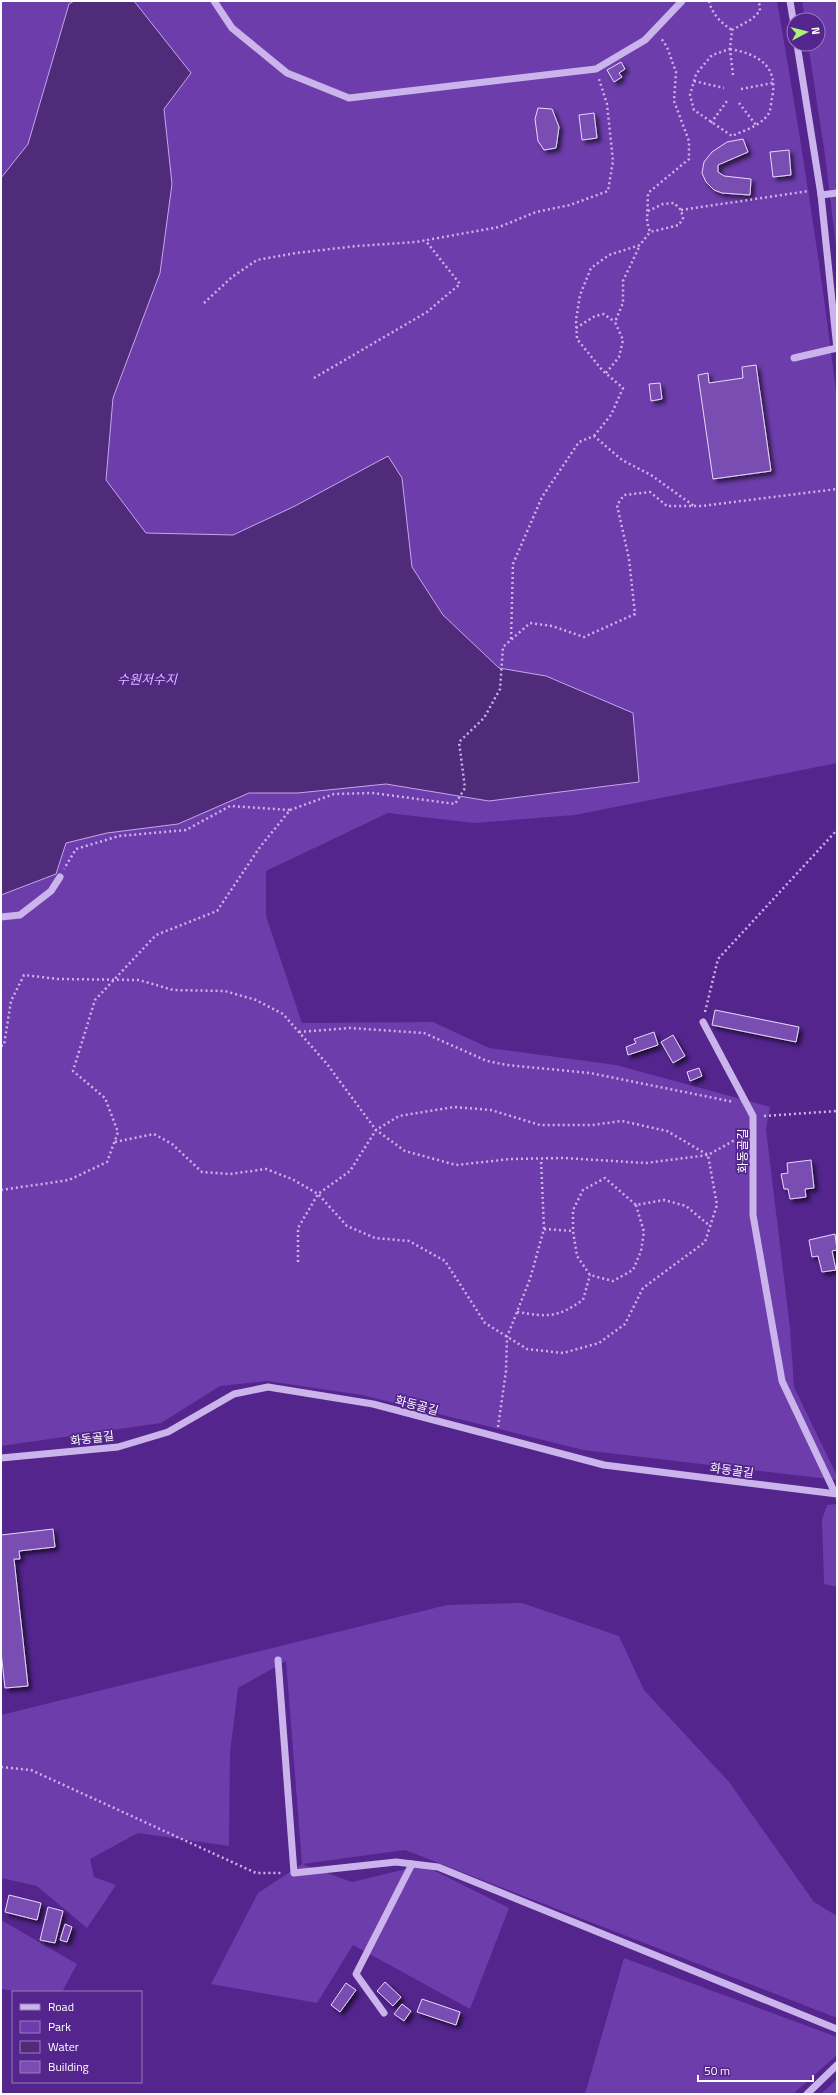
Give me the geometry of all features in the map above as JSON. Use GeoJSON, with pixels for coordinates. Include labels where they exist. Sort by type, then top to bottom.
{"type":"FeatureCollection","features":[{"type":"Feature","properties":{"kind":"street"},"geometry":{"type":"LineString","coordinates":[[214,1],[232,28],[288,73],[349,98],[596,69],[645,40],[682,1]]}},
{"type":"Feature","properties":{"kind":"street"},"geometry":{"type":"LineString","coordinates":[[790,1],[792,12]]}},
{"type":"Feature","properties":{"kind":"street"},"geometry":{"type":"LineString","coordinates":[[794,358],[837,349],[821,192],[798,52]]}},
{"type":"Feature","properties":{"kind":"street"},"geometry":{"type":"LineString","coordinates":[[821,192],[837,193]]}},
{"type":"Feature","properties":{"kind":"street"},"geometry":{"type":"LineString","coordinates":[[1,917],[20,915],[51,891],[60,877]]}},
{"type":"Feature","properties":{"kind":"street","name":"화동골길"},"geometry":{"type":"LineString","coordinates":[[703,1022],[753,1116],[753,1215],[782,1381],[836,1493]]}},
{"type":"Feature","properties":{"kind":"street","name":"화동골길"},"geometry":{"type":"LineString","coordinates":[[1,1458],[118,1447],[168,1432],[234,1394],[268,1387],[373,1404],[497,1438],[604,1465],[836,1493]]}},
{"type":"Feature","properties":{"kind":"street"},"geometry":{"type":"LineString","coordinates":[[278,1660],[294,1873],[396,1862],[438,1867],[837,2029]]}},
{"type":"Feature","properties":{"kind":"street"},"geometry":{"type":"LineString","coordinates":[[384,2013],[356,1974],[412,1864]]}},
{"type":"Feature","properties":{"kind":"street"},"geometry":{"type":"LineString","coordinates":[[806,2094],[837,2065]]}},
{"type":"Feature","properties":{"kind":"path"},"geometry":{"type":"LineString","coordinates":[[709,1],[711,11],[725,26],[732,30]]}},
{"type":"Feature","properties":{"kind":"path"},"geometry":{"type":"LineString","coordinates":[[732,30],[752,19],[760,11],[760,1]]}},
{"type":"Feature","properties":{"kind":"path"},"geometry":{"type":"LineString","coordinates":[[650,232],[647,222],[648,193],[689,159],[689,141],[674,101],[676,72],[667,47],[655,30]]}},
{"type":"Feature","properties":{"kind":"path"},"geometry":{"type":"LineString","coordinates":[[732,30],[730,49],[733,76]]}},
{"type":"Feature","properties":{"kind":"path"},"geometry":{"type":"LineString","coordinates":[[730,49],[750,53],[759,59],[767,67],[773,83],[769,112],[756,126],[732,136],[694,110],[690,95],[696,74],[712,55],[730,49]]}},
{"type":"Feature","properties":{"kind":"path"},"geometry":{"type":"LineString","coordinates":[[204,303],[232,278],[258,260],[296,253],[425,240],[499,227],[536,212],[570,204],[608,191],[613,161],[607,104],[596,69]]}},
{"type":"Feature","properties":{"kind":"path"},"geometry":{"type":"LineString","coordinates":[[694,81],[724,88]]}},
{"type":"Feature","properties":{"kind":"path"},"geometry":{"type":"LineString","coordinates":[[741,89],[773,83]]}},
{"type":"Feature","properties":{"kind":"path"},"geometry":{"type":"LineString","coordinates":[[711,123],[727,101]]}},
{"type":"Feature","properties":{"kind":"path"},"geometry":{"type":"LineString","coordinates":[[739,103],[756,126]]}},
{"type":"Feature","properties":{"kind":"path"},"geometry":{"type":"LineString","coordinates":[[681,210],[821,192]]}},
{"type":"Feature","properties":{"kind":"path"},"geometry":{"type":"LineString","coordinates":[[615,322],[623,303],[623,281],[640,245],[650,232],[679,226],[683,218],[681,210],[674,203],[663,204],[648,211]]}},
{"type":"Feature","properties":{"kind":"path"},"geometry":{"type":"LineString","coordinates":[[314,378],[427,312],[460,284],[425,240]]}},
{"type":"Feature","properties":{"kind":"path"},"geometry":{"type":"LineString","coordinates":[[511,640],[513,564],[542,498],[579,442],[594,436],[611,415],[623,388],[606,373],[577,339],[576,328],[580,295],[591,268],[609,256],[640,245]]}},
{"type":"Feature","properties":{"kind":"path"},"geometry":{"type":"LineString","coordinates":[[576,328],[595,316],[604,314],[615,322],[623,340],[619,357],[606,373]]}},
{"type":"Feature","properties":{"kind":"path"},"geometry":{"type":"LineString","coordinates":[[594,436],[622,460],[651,475],[694,506]]}},
{"type":"Feature","properties":{"kind":"path"},"geometry":{"type":"LineString","coordinates":[[60,877],[76,850],[119,836],[186,830],[230,806],[290,810],[334,794],[373,793],[455,804],[465,788],[460,762],[459,742],[484,718],[500,689],[503,647],[530,623],[552,626],[584,637],[634,614],[629,559],[617,505],[624,495],[650,492],[667,506],[694,506],[837,490]]}},
{"type":"Feature","properties":{"kind":"path"},"geometry":{"type":"LineString","coordinates":[[1,1190],[69,1180],[107,1162],[118,1132],[105,1098],[73,1071],[95,1000],[156,935],[217,911],[260,847],[290,810]]}},
{"type":"Feature","properties":{"kind":"path"},"geometry":{"type":"LineString","coordinates":[[703,1022],[718,960],[837,830]]}},
{"type":"Feature","properties":{"kind":"path"},"geometry":{"type":"LineString","coordinates":[[1,1046],[4,1045],[11,1001],[24,975],[58,979],[139,980],[173,990],[225,991],[256,1000],[283,1014],[336,1075],[376,1130],[405,1151],[456,1165],[511,1159],[646,1163],[708,1155],[753,1130]]}},
{"type":"Feature","properties":{"kind":"path"},"geometry":{"type":"LineString","coordinates":[[298,1032],[350,1028],[424,1033],[487,1061],[507,1065],[590,1073],[675,1092],[747,1105]]}},
{"type":"Feature","properties":{"kind":"path"},"geometry":{"type":"LineString","coordinates":[[115,1142],[154,1134],[172,1144],[202,1172],[230,1174],[266,1169],[292,1179],[318,1194],[347,1226],[375,1238],[409,1242],[445,1261],[485,1323],[526,1349],[563,1353],[599,1343],[625,1324],[643,1288],[705,1242],[717,1205],[708,1155],[667,1131],[622,1121],[592,1125],[540,1125],[490,1110],[454,1107],[399,1116],[376,1130],[350,1171],[318,1194],[298,1228],[298,1265]]}},
{"type":"Feature","properties":{"kind":"path"},"geometry":{"type":"LineString","coordinates":[[753,1116],[837,1111]]}},
{"type":"Feature","properties":{"kind":"path"},"geometry":{"type":"LineString","coordinates":[[497,1438],[506,1371],[507,1337],[530,1279],[544,1230],[541,1159]]}},
{"type":"Feature","properties":{"kind":"path"},"geometry":{"type":"LineString","coordinates":[[605,1178],[636,1204],[644,1232],[641,1251],[633,1270],[613,1280],[590,1275],[577,1256],[573,1232],[573,1210],[583,1190],[605,1178]]}},
{"type":"Feature","properties":{"kind":"path"},"geometry":{"type":"LineString","coordinates":[[636,1204],[664,1200],[686,1206],[710,1226]]}},
{"type":"Feature","properties":{"kind":"path"},"geometry":{"type":"LineString","coordinates":[[544,1230],[573,1232]]}},
{"type":"Feature","properties":{"kind":"path"},"geometry":{"type":"LineString","coordinates":[[517,1312],[547,1317],[567,1311],[583,1300],[590,1275]]}},
{"type":"Feature","properties":{"kind":"path"},"geometry":{"type":"LineString","coordinates":[[1,1767],[31,1770],[256,1873],[294,1873]]}},
{"type":"Feature","properties":{"kind":"green space"},"geometry":{"type":"Polygon","coordinates":[[[1,1],[777,1],[810,200],[837,400],[837,763],[575,815],[474,823],[388,813],[266,871],[266,916],[302,1023],[433,1022],[489,1048],[616,1065],[770,1107],[766,1129],[790,1328],[794,1387],[837,1476],[837,1480],[583,1450],[362,1395],[267,1381],[220,1386],[161,1423],[1,1446],[1,1]]]}},
{"type":"Feature","properties":{"kind":"green space"},"geometry":{"type":"Polygon","coordinates":[[[802,1],[837,1],[837,254],[825,155],[809,52],[826,52],[826,12],[804,12],[802,1]]]}},
{"type":"Feature","properties":{"kind":"green space"},"geometry":{"type":"Polygon","coordinates":[[[837,1504],[837,1587],[824,1584],[822,1520],[827,1505],[837,1504]]]}},
{"type":"Feature","properties":{"kind":"green space"},"geometry":{"type":"Polygon","coordinates":[[[522,1603],[619,1636],[644,1690],[729,1782],[814,1902],[837,1916],[837,2018],[405,1850],[302,1864],[286,1661],[238,1688],[230,1753],[229,1846],[138,1833],[90,1859],[94,1877],[116,1885],[87,1928],[37,1886],[1,1878],[1,1715],[447,1605],[522,1603]]]}},
{"type":"Feature","properties":{"kind":"green space"},"geometry":{"type":"Polygon","coordinates":[[[302,1864],[352,1882],[423,1865],[509,1908],[470,2009],[353,1945],[317,2003],[211,1984],[258,1893],[302,1864]]]}},
{"type":"Feature","properties":{"kind":"green space"},"geometry":{"type":"Polygon","coordinates":[[[1,1920],[77,1964],[63,1991],[16,1991],[1,1989],[1,1920]]]}},
{"type":"Feature","properties":{"kind":"green space"},"geometry":{"type":"Polygon","coordinates":[[[624,1958],[837,2037],[837,2055],[793,2094],[585,2094],[624,1958]]]}},
{"type":"Feature","properties":{"kind":"green space"},"geometry":{"type":"Polygon","coordinates":[[[837,2079],[837,2094],[821,2094],[837,2079]]]}},
{"type":"Feature","properties":{"kind":"water","name":"수원저수지"},"geometry":{"type":"Polygon","coordinates":[[[74,1],[134,1],[191,73],[164,109],[172,184],[160,273],[113,398],[106,480],[146,533],[233,535],[295,506],[388,456],[402,478],[412,567],[443,615],[499,668],[546,676],[633,713],[639,782],[489,801],[386,784],[298,793],[249,793],[178,824],[107,833],[66,843],[56,874],[1,895],[1,178],[28,144],[69,4],[74,1]]]}},
{"type":"Feature","properties":{"kind":"building"},"geometry":{"type":"Polygon","coordinates":[[[621,62],[625,69],[619,73],[622,77],[614,82],[607,70],[621,62]]]}},
{"type":"Feature","properties":{"kind":"building"},"geometry":{"type":"Polygon","coordinates":[[[538,108],[552,109],[559,127],[556,148],[544,150],[538,141],[535,119],[538,108]]]}},
{"type":"Feature","properties":{"kind":"building"},"geometry":{"type":"Polygon","coordinates":[[[594,113],[597,138],[582,140],[579,115],[594,113]]]}},
{"type":"Feature","properties":{"kind":"building"},"geometry":{"type":"Polygon","coordinates":[[[743,139],[748,152],[718,165],[718,172],[724,176],[751,179],[750,195],[722,193],[714,190],[706,182],[702,173],[704,162],[712,152],[727,142],[743,139]]]}},
{"type":"Feature","properties":{"kind":"building"},"geometry":{"type":"Polygon","coordinates":[[[789,150],[791,175],[773,177],[770,152],[789,150]]]}},
{"type":"Feature","properties":{"kind":"building"},"geometry":{"type":"Polygon","coordinates":[[[756,365],[771,471],[713,479],[698,375],[708,373],[709,383],[743,378],[742,367],[756,365]]]}},
{"type":"Feature","properties":{"kind":"building"},"geometry":{"type":"Polygon","coordinates":[[[660,383],[662,399],[651,401],[649,384],[660,383]]]}},
{"type":"Feature","properties":{"kind":"building"},"geometry":{"type":"Polygon","coordinates":[[[715,1010],[799,1027],[796,1042],[712,1025],[715,1010]]]}},
{"type":"Feature","properties":{"kind":"building"},"geometry":{"type":"Polygon","coordinates":[[[654,1032],[658,1045],[628,1055],[626,1047],[636,1043],[634,1039],[654,1032]]]}},
{"type":"Feature","properties":{"kind":"building"},"geometry":{"type":"Polygon","coordinates":[[[673,1035],[685,1056],[673,1063],[661,1042],[673,1035]]]}},
{"type":"Feature","properties":{"kind":"building"},"geometry":{"type":"Polygon","coordinates":[[[699,1068],[702,1076],[690,1081],[687,1072],[699,1068]]]}},
{"type":"Feature","properties":{"kind":"building"},"geometry":{"type":"Polygon","coordinates":[[[811,1160],[814,1188],[805,1189],[806,1197],[790,1199],[788,1189],[784,1189],[781,1174],[788,1173],[787,1163],[811,1160]]]}},
{"type":"Feature","properties":{"kind":"building"},"geometry":{"type":"Polygon","coordinates":[[[835,1234],[837,1250],[832,1251],[836,1270],[822,1272],[818,1256],[812,1257],[809,1240],[835,1234]]]}},
{"type":"Feature","properties":{"kind":"building"},"geometry":{"type":"Polygon","coordinates":[[[53,1529],[55,1547],[19,1551],[20,1559],[14,1559],[28,1686],[5,1688],[1,1652],[1,1535],[53,1529]]]}},
{"type":"Feature","properties":{"kind":"building"},"geometry":{"type":"Polygon","coordinates":[[[9,1895],[41,1903],[37,1920],[5,1912],[9,1895]]]}},
{"type":"Feature","properties":{"kind":"building"},"geometry":{"type":"Polygon","coordinates":[[[48,1907],[63,1911],[55,1943],[40,1940],[48,1907]]]}},
{"type":"Feature","properties":{"kind":"building"},"geometry":{"type":"Polygon","coordinates":[[[65,1924],[72,1927],[67,1942],[60,1940],[65,1924]]]}},
{"type":"Feature","properties":{"kind":"building"},"geometry":{"type":"Polygon","coordinates":[[[385,1982],[401,1997],[393,2006],[377,1991],[385,1982]]]}},
{"type":"Feature","properties":{"kind":"building"},"geometry":{"type":"Polygon","coordinates":[[[346,1983],[356,1990],[340,2012],[331,2005],[346,1983]]]}},
{"type":"Feature","properties":{"kind":"building"},"geometry":{"type":"Polygon","coordinates":[[[422,1999],[460,2012],[456,2025],[417,2012],[422,1999]]]}},
{"type":"Feature","properties":{"kind":"building"},"geometry":{"type":"Polygon","coordinates":[[[402,2004],[411,2011],[404,2021],[394,2014],[402,2004]]]}}]}
